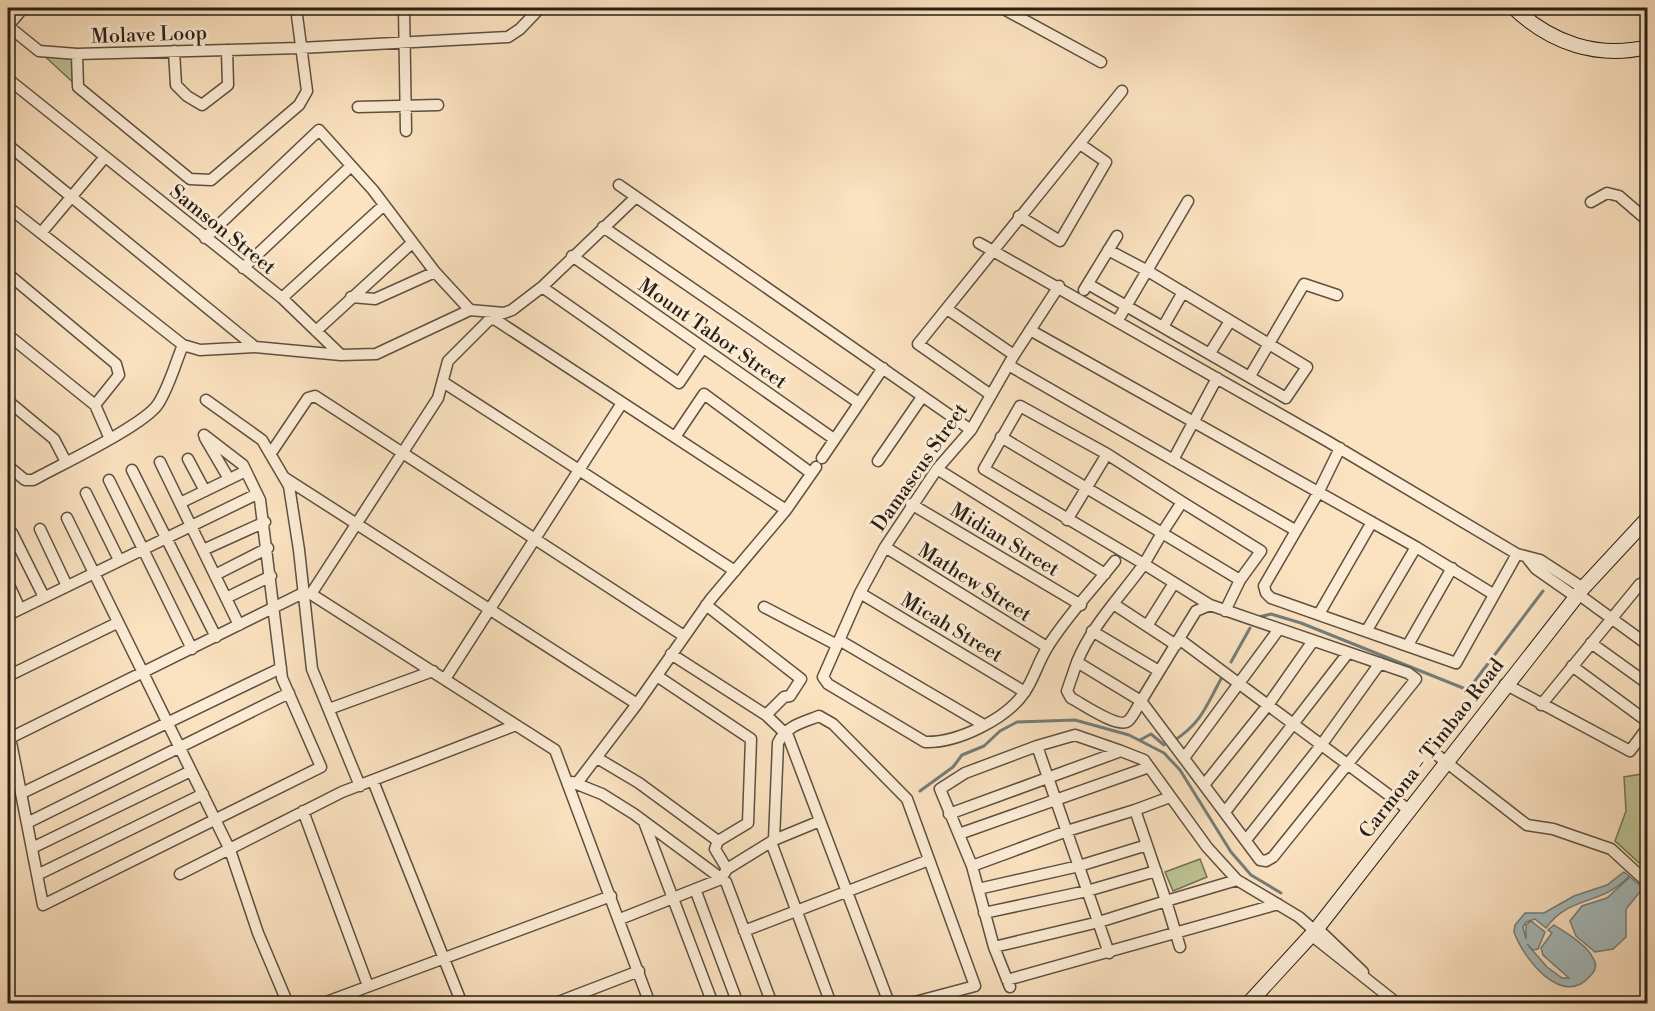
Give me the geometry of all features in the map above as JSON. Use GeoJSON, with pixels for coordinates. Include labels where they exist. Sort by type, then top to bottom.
{"type":"FeatureCollection","features":[{"type":"Feature","properties":{"kind":"main road"},"geometry":{"type":"LineString","coordinates":[[1514,8],[1545,32],[1578,47],[1615,52],[1647,47]]}},
{"type":"Feature","properties":{"kind":"main road","name":"Carmona - Timbao Road"},"geometry":{"type":"LineString","coordinates":[[1248,1004],[1314,931],[1409,810],[1441,758],[1579,593],[1647,518]]}},
{"type":"Feature","properties":{"kind":"street"},"geometry":{"type":"LineString","coordinates":[[8,26],[23,8]]}},
{"type":"Feature","properties":{"kind":"street"},"geometry":{"type":"LineString","coordinates":[[77,54],[78,87],[190,179],[211,180],[299,105],[307,91],[296,8]]}},
{"type":"Feature","properties":{"kind":"street"},"geometry":{"type":"LineString","coordinates":[[404,8],[406,131]]}},
{"type":"Feature","properties":{"kind":"street","name":"Molave Loop"},"geometry":{"type":"LineString","coordinates":[[8,26],[39,51],[77,54],[300,48],[508,37],[520,29],[540,8]]}},
{"type":"Feature","properties":{"kind":"street"},"geometry":{"type":"LineString","coordinates":[[1002,8],[1101,62]]}},
{"type":"Feature","properties":{"kind":"street"},"geometry":{"type":"LineString","coordinates":[[174,51],[176,85],[187,96],[202,105],[228,85],[227,50]]}},
{"type":"Feature","properties":{"kind":"street","name":"Samson Street"},"geometry":{"type":"LineString","coordinates":[[8,79],[282,298],[341,355]]}},
{"type":"Feature","properties":{"kind":"street"},"geometry":{"type":"LineString","coordinates":[[991,395],[918,344],[990,251],[1122,91]]}},
{"type":"Feature","properties":{"kind":"street"},"geometry":{"type":"LineString","coordinates":[[358,107],[438,105]]}},
{"type":"Feature","properties":{"kind":"street"},"geometry":{"type":"LineString","coordinates":[[205,238],[320,130],[384,205],[435,272],[470,310]]}},
{"type":"Feature","properties":{"kind":"street"},"geometry":{"type":"LineString","coordinates":[[1019,216],[1060,240],[1106,162],[1080,144]]}},
{"type":"Feature","properties":{"kind":"street"},"geometry":{"type":"LineString","coordinates":[[8,145],[74,196],[255,347]]}},
{"type":"Feature","properties":{"kind":"street"},"geometry":{"type":"LineString","coordinates":[[41,233],[105,157]]}},
{"type":"Feature","properties":{"kind":"street"},"geometry":{"type":"LineString","coordinates":[[243,268],[350,167]]}},
{"type":"Feature","properties":{"kind":"street"},"geometry":{"type":"LineString","coordinates":[[619,185],[971,430]]}},
{"type":"Feature","properties":{"kind":"street"},"geometry":{"type":"LineString","coordinates":[[1591,202],[1606,193],[1619,196],[1647,221]]}},
{"type":"Feature","properties":{"kind":"street"},"geometry":{"type":"LineString","coordinates":[[8,207],[183,345],[200,350],[255,347],[341,355],[376,354],[470,310],[504,313],[512,310],[542,287],[636,197]]}},
{"type":"Feature","properties":{"kind":"street"},"geometry":{"type":"LineString","coordinates":[[1118,320],[1188,201]]}},
{"type":"Feature","properties":{"kind":"street"},"geometry":{"type":"LineString","coordinates":[[282,298],[384,205]]}},
{"type":"Feature","properties":{"kind":"street"},"geometry":{"type":"LineString","coordinates":[[603,227],[859,403]]}},
{"type":"Feature","properties":{"kind":"street"},"geometry":{"type":"LineString","coordinates":[[1079,298],[1117,236]]}},
{"type":"Feature","properties":{"kind":"street"},"geometry":{"type":"LineString","coordinates":[[316,332],[351,297],[412,243]]}},
{"type":"Feature","properties":{"kind":"street"},"geometry":{"type":"LineString","coordinates":[[979,243],[990,251],[1059,286],[1340,448],[1517,554],[1550,565],[1579,593],[1647,645]]}},
{"type":"Feature","properties":{"kind":"street"},"geometry":{"type":"LineString","coordinates":[[1088,284],[1286,398],[1307,367],[1146,270],[1108,250]]}},
{"type":"Feature","properties":{"kind":"street","name":"Mount Tabor Street"},"geometry":{"type":"LineString","coordinates":[[572,256],[702,349],[834,439]]}},
{"type":"Feature","properties":{"kind":"street"},"geometry":{"type":"LineString","coordinates":[[351,297],[375,299],[435,272]]}},
{"type":"Feature","properties":{"kind":"street"},"geometry":{"type":"LineString","coordinates":[[8,274],[116,364],[119,375],[95,405]]}},
{"type":"Feature","properties":{"kind":"street"},"geometry":{"type":"LineString","coordinates":[[1250,376],[1271,345],[1304,284],[1337,295]]}},
{"type":"Feature","properties":{"kind":"street","name":"Damascus Street"},"geometry":{"type":"LineString","coordinates":[[984,725],[937,742],[925,742],[826,680],[838,642],[860,593],[885,547],[911,504],[937,469],[971,430],[1030,330],[1059,286]]}},
{"type":"Feature","properties":{"kind":"street"},"geometry":{"type":"LineString","coordinates":[[542,287],[679,383],[702,349]]}},
{"type":"Feature","properties":{"kind":"street"},"geometry":{"type":"LineString","coordinates":[[1163,327],[1183,292]]}},
{"type":"Feature","properties":{"kind":"street"},"geometry":{"type":"LineString","coordinates":[[947,309],[1012,360],[1173,459],[1295,530]]}},
{"type":"Feature","properties":{"kind":"street"},"geometry":{"type":"LineString","coordinates":[[229,480],[204,435],[243,465],[257,494],[265,522],[275,607],[281,668],[289,693],[321,767],[43,905],[9,732],[143,674],[275,607],[307,593],[357,523],[438,398],[448,361],[454,352],[490,319],[496,320],[786,510]]}},
{"type":"Feature","properties":{"kind":"street"},"geometry":{"type":"LineString","coordinates":[[1210,353],[1230,321]]}},
{"type":"Feature","properties":{"kind":"street"},"geometry":{"type":"LineString","coordinates":[[1030,330],[1416,547],[1493,594]]}},
{"type":"Feature","properties":{"kind":"street"},"geometry":{"type":"LineString","coordinates":[[8,335],[95,405],[110,439]]}},
{"type":"Feature","properties":{"kind":"street"},"geometry":{"type":"LineString","coordinates":[[8,466],[25,480],[33,480],[110,439],[158,405],[183,345]]}},
{"type":"Feature","properties":{"kind":"street"},"geometry":{"type":"LineString","coordinates":[[572,782],[597,758],[706,605],[786,510],[883,368]]}},
{"type":"Feature","properties":{"kind":"street"},"geometry":{"type":"LineString","coordinates":[[1173,459],[1217,378]]}},
{"type":"Feature","properties":{"kind":"street"},"geometry":{"type":"LineString","coordinates":[[443,382],[735,571]]}},
{"type":"Feature","properties":{"kind":"street"},"geometry":{"type":"LineString","coordinates":[[675,437],[704,394],[816,466]]}},
{"type":"Feature","properties":{"kind":"street"},"geometry":{"type":"LineString","coordinates":[[271,453],[308,398],[315,396],[684,636]]}},
{"type":"Feature","properties":{"kind":"street"},"geometry":{"type":"LineString","coordinates":[[878,461],[922,397]]}},
{"type":"Feature","properties":{"kind":"street"},"geometry":{"type":"LineString","coordinates":[[206,400],[262,440],[289,486],[307,593],[312,669],[360,786]]}},
{"type":"Feature","properties":{"kind":"street"},"geometry":{"type":"LineString","coordinates":[[8,401],[54,440],[66,462]]}},
{"type":"Feature","properties":{"kind":"street"},"geometry":{"type":"LineString","coordinates":[[445,679],[622,403]]}},
{"type":"Feature","properties":{"kind":"street"},"geometry":{"type":"LineString","coordinates":[[1077,662],[1141,701],[1260,860],[1266,861],[1273,857],[1416,679],[1408,673],[1380,663],[1210,606],[984,469],[1020,406],[1107,454],[1261,551],[1240,580],[1225,611]]}},
{"type":"Feature","properties":{"kind":"street"},"geometry":{"type":"LineString","coordinates":[[1001,437],[1085,490],[1240,580]]}},
{"type":"Feature","properties":{"kind":"street"},"geometry":{"type":"LineString","coordinates":[[1340,448],[1318,493],[1264,586],[1271,598],[1456,663],[1517,554]]}},
{"type":"Feature","properties":{"kind":"street"},"geometry":{"type":"LineString","coordinates":[[1067,520],[1107,454]]}},
{"type":"Feature","properties":{"kind":"street"},"geometry":{"type":"LineString","coordinates":[[188,459],[205,491]]}},
{"type":"Feature","properties":{"kind":"street"},"geometry":{"type":"LineString","coordinates":[[160,462],[239,625]]}},
{"type":"Feature","properties":{"kind":"street"},"geometry":{"type":"LineString","coordinates":[[937,469],[1105,574]]}},
{"type":"Feature","properties":{"kind":"street"},"geometry":{"type":"LineString","coordinates":[[132,470],[216,637]]}},
{"type":"Feature","properties":{"kind":"street"},"geometry":{"type":"LineString","coordinates":[[180,503],[246,471]]}},
{"type":"Feature","properties":{"kind":"street"},"geometry":{"type":"LineString","coordinates":[[285,478],[637,704]]}},
{"type":"Feature","properties":{"kind":"street"},"geometry":{"type":"LineString","coordinates":[[109,480],[192,649]]}},
{"type":"Feature","properties":{"kind":"street"},"geometry":{"type":"LineString","coordinates":[[86,493],[119,560]]}},
{"type":"Feature","properties":{"kind":"street"},"geometry":{"type":"LineString","coordinates":[[8,615],[191,524],[257,494]]}},
{"type":"Feature","properties":{"kind":"street"},"geometry":{"type":"LineString","coordinates":[[1182,502],[1144,564],[1115,605],[1092,631],[1077,662],[1067,691],[1071,698],[1112,721],[1124,723],[1129,721],[1196,611],[1210,606]]}},
{"type":"Feature","properties":{"kind":"street","name":"Midian Street"},"geometry":{"type":"LineString","coordinates":[[911,504],[1081,605]]}},
{"type":"Feature","properties":{"kind":"street"},"geometry":{"type":"LineString","coordinates":[[67,518],[230,850],[258,933],[288,1004]]}},
{"type":"Feature","properties":{"kind":"street"},"geometry":{"type":"LineString","coordinates":[[203,550],[265,522]]}},
{"type":"Feature","properties":{"kind":"street"},"geometry":{"type":"LineString","coordinates":[[1319,614],[1372,522]]}},
{"type":"Feature","properties":{"kind":"street"},"geometry":{"type":"LineString","coordinates":[[40,529],[67,586]]}},
{"type":"Feature","properties":{"kind":"street"},"geometry":{"type":"LineString","coordinates":[[12,533],[44,597]]}},
{"type":"Feature","properties":{"kind":"street","name":"Mathew Street"},"geometry":{"type":"LineString","coordinates":[[885,547],[1047,647]]}},
{"type":"Feature","properties":{"kind":"street"},"geometry":{"type":"LineString","coordinates":[[1367,630],[1416,547]]}},
{"type":"Feature","properties":{"kind":"street"},"geometry":{"type":"LineString","coordinates":[[215,574],[268,548]]}},
{"type":"Feature","properties":{"kind":"street"},"geometry":{"type":"LineString","coordinates":[[764,607],[838,642],[984,725],[1012,708],[1025,692],[1047,647],[1114,561]]}},
{"type":"Feature","properties":{"kind":"street"},"geometry":{"type":"LineString","coordinates":[[1408,645],[1452,568]]}},
{"type":"Feature","properties":{"kind":"street"},"geometry":{"type":"LineString","coordinates":[[226,598],[271,576]]}},
{"type":"Feature","properties":{"kind":"street"},"geometry":{"type":"LineString","coordinates":[[1541,705],[1640,584],[1647,582]]}},
{"type":"Feature","properties":{"kind":"street"},"geometry":{"type":"LineString","coordinates":[[8,583],[20,609]]}},
{"type":"Feature","properties":{"kind":"street"},"geometry":{"type":"LineString","coordinates":[[1147,626],[1174,583]]}},
{"type":"Feature","properties":{"kind":"street"},"geometry":{"type":"LineString","coordinates":[[307,593],[433,670],[555,750],[572,782],[650,1004]]}},
{"type":"Feature","properties":{"kind":"street","name":"Micah Street"},"geometry":{"type":"LineString","coordinates":[[860,593],[1025,692]]}},
{"type":"Feature","properties":{"kind":"street"},"geometry":{"type":"LineString","coordinates":[[706,605],[801,679],[790,696],[784,697],[766,715]]}},
{"type":"Feature","properties":{"kind":"street"},"geometry":{"type":"LineString","coordinates":[[1115,605],[1177,642],[1238,684],[1348,762],[1409,810]]}},
{"type":"Feature","properties":{"kind":"street"},"geometry":{"type":"LineString","coordinates":[[8,676],[117,623]]}},
{"type":"Feature","properties":{"kind":"street"},"geometry":{"type":"LineString","coordinates":[[1184,758],[1279,629]]}},
{"type":"Feature","properties":{"kind":"street"},"geometry":{"type":"LineString","coordinates":[[1092,631],[1160,671]]}},
{"type":"Feature","properties":{"kind":"street"},"geometry":{"type":"LineString","coordinates":[[1204,785],[1268,705],[1313,641]]}},
{"type":"Feature","properties":{"kind":"street"},"geometry":{"type":"LineString","coordinates":[[1591,643],[1647,684]]}},
{"type":"Feature","properties":{"kind":"street"},"geometry":{"type":"LineString","coordinates":[[1225,812],[1348,652]]}},
{"type":"Feature","properties":{"kind":"street"},"geometry":{"type":"LineString","coordinates":[[671,654],[766,715],[785,732],[848,892],[887,1003],[915,1002],[975,986],[907,799],[834,724],[819,716],[795,725],[785,732],[778,743],[773,841],[831,1004]]}},
{"type":"Feature","properties":{"kind":"street"},"geometry":{"type":"LineString","coordinates":[[1246,840],[1322,744],[1380,663]]}},
{"type":"Feature","properties":{"kind":"street"},"geometry":{"type":"LineString","coordinates":[[1572,666],[1647,722]]}},
{"type":"Feature","properties":{"kind":"street"},"geometry":{"type":"LineString","coordinates":[[21,794],[281,668]]}},
{"type":"Feature","properties":{"kind":"street"},"geometry":{"type":"LineString","coordinates":[[329,710],[433,670]]}},
{"type":"Feature","properties":{"kind":"street"},"geometry":{"type":"LineString","coordinates":[[657,676],[751,739],[748,823],[718,841],[715,849],[727,869]]}},
{"type":"Feature","properties":{"kind":"street"},"geometry":{"type":"LineString","coordinates":[[1505,684],[1630,751],[1647,727]]}},
{"type":"Feature","properties":{"kind":"street"},"geometry":{"type":"LineString","coordinates":[[27,823],[289,693]]}},
{"type":"Feature","properties":{"kind":"street"},"geometry":{"type":"LineString","coordinates":[[180,874],[303,811],[360,786],[516,725]]}},
{"type":"Feature","properties":{"kind":"street"},"geometry":{"type":"LineString","coordinates":[[1278,904],[1008,983],[994,947],[972,866],[940,789],[965,772],[1075,735],[1144,760],[1207,847],[1237,880],[1278,904],[1356,962],[1366,977],[1398,1004]]}},
{"type":"Feature","properties":{"kind":"street"},"geometry":{"type":"LineString","coordinates":[[1037,746],[1109,953]]}},
{"type":"Feature","properties":{"kind":"street"},"geometry":{"type":"LineString","coordinates":[[949,814],[1121,751]]}},
{"type":"Feature","properties":{"kind":"street"},"geometry":{"type":"LineString","coordinates":[[597,758],[639,783],[718,841]]}},
{"type":"Feature","properties":{"kind":"street"},"geometry":{"type":"LineString","coordinates":[[1441,758],[1527,825],[1553,829],[1611,849],[1647,883]]}},
{"type":"Feature","properties":{"kind":"street"},"geometry":{"type":"LineString","coordinates":[[959,834],[1149,767]]}},
{"type":"Feature","properties":{"kind":"street"},"geometry":{"type":"LineString","coordinates":[[32,848],[191,771]]}},
{"type":"Feature","properties":{"kind":"street"},"geometry":{"type":"LineString","coordinates":[[374,781],[462,1004]]}},
{"type":"Feature","properties":{"kind":"street"},"geometry":{"type":"LineString","coordinates":[[572,782],[602,794],[726,882],[772,1004]]}},
{"type":"Feature","properties":{"kind":"street"},"geometry":{"type":"LineString","coordinates":[[37,875],[203,794]]}},
{"type":"Feature","properties":{"kind":"street"},"geometry":{"type":"LineString","coordinates":[[972,866],[1066,831],[1170,797]]}},
{"type":"Feature","properties":{"kind":"street"},"geometry":{"type":"LineString","coordinates":[[1135,810],[1180,947]]}},
{"type":"Feature","properties":{"kind":"street"},"geometry":{"type":"LineString","coordinates":[[303,811],[368,986]]}},
{"type":"Feature","properties":{"kind":"street"},"geometry":{"type":"LineString","coordinates":[[643,821],[674,897],[713,1004]]}},
{"type":"Feature","properties":{"kind":"street"},"geometry":{"type":"LineString","coordinates":[[620,919],[720,879],[727,869],[773,841],[820,822]]}},
{"type":"Feature","properties":{"kind":"street"},"geometry":{"type":"LineString","coordinates":[[978,889],[1078,866],[1147,845]]}},
{"type":"Feature","properties":{"kind":"street"},"geometry":{"type":"LineString","coordinates":[[744,931],[929,860]]}},
{"type":"Feature","properties":{"kind":"street"},"geometry":{"type":"LineString","coordinates":[[984,913],[1087,891],[1156,871]]}},
{"type":"Feature","properties":{"kind":"street"},"geometry":{"type":"LineString","coordinates":[[994,947],[1099,922],[1237,880]]}},
{"type":"Feature","properties":{"kind":"street"},"geometry":{"type":"LineString","coordinates":[[695,889],[738,1004]]}},
{"type":"Feature","properties":{"kind":"street"},"geometry":{"type":"LineString","coordinates":[[321,1004],[611,896]]}},
{"type":"Feature","properties":{"kind":"street"},"geometry":{"type":"LineString","coordinates":[[553,1004],[639,971]]}},
{"type":"Feature","properties":{"kind":"green space"},"geometry":{"type":"Polygon","coordinates":[[[39,51],[77,54],[78,87],[39,51]]]}},
{"type":"Feature","properties":{"kind":"green space"},"geometry":{"type":"Polygon","coordinates":[[[1647,766],[1648,870],[1615,841],[1626,811],[1624,777],[1642,774],[1647,766]]]}},
{"type":"Feature","properties":{"kind":"green space"},"geometry":{"type":"Polygon","coordinates":[[[1200,859],[1207,877],[1173,891],[1165,872],[1200,859]]]}},
{"type":"Feature","properties":{"kind":"water"},"geometry":{"type":"Polygon","coordinates":[[[1624,872],[1629,876],[1619,885],[1565,910],[1546,928],[1535,919],[1526,922],[1523,927],[1526,939],[1526,925],[1531,921],[1545,932],[1538,949],[1533,950],[1527,944],[1547,967],[1562,978],[1569,978],[1543,955],[1541,948],[1552,933],[1548,930],[1554,925],[1581,944],[1595,962],[1593,973],[1580,984],[1568,987],[1557,984],[1545,976],[1526,955],[1514,932],[1515,925],[1525,913],[1544,913],[1574,896],[1607,885],[1624,872]]]}},
{"type":"Feature","properties":{"kind":"water"},"geometry":{"type":"Polygon","coordinates":[[[1630,877],[1643,888],[1626,909],[1626,937],[1613,949],[1595,952],[1576,936],[1570,921],[1582,906],[1607,898],[1630,877]]]}},
{"type":"Feature","properties":{"kind":"waterway"},"geometry":{"type":"LineString","coordinates":[[1259,617],[1271,614],[1301,623],[1468,690],[1543,591]]}},
{"type":"Feature","properties":{"kind":"waterway"},"geometry":{"type":"LineString","coordinates":[[1231,662],[1250,628]]}},
{"type":"Feature","properties":{"kind":"waterway"},"geometry":{"type":"LineString","coordinates":[[1175,740],[1197,720],[1221,679]]}},
{"type":"Feature","properties":{"kind":"waterway"},"geometry":{"type":"LineString","coordinates":[[920,791],[953,767],[962,755],[984,746],[1000,731],[1017,722],[1075,720],[1129,735],[1164,753],[1180,770],[1231,852],[1251,875],[1281,893]]}},
{"type":"Feature","properties":{"kind":"waterway"},"geometry":{"type":"LineString","coordinates":[[1140,740],[1151,734],[1164,745]]}}]}
